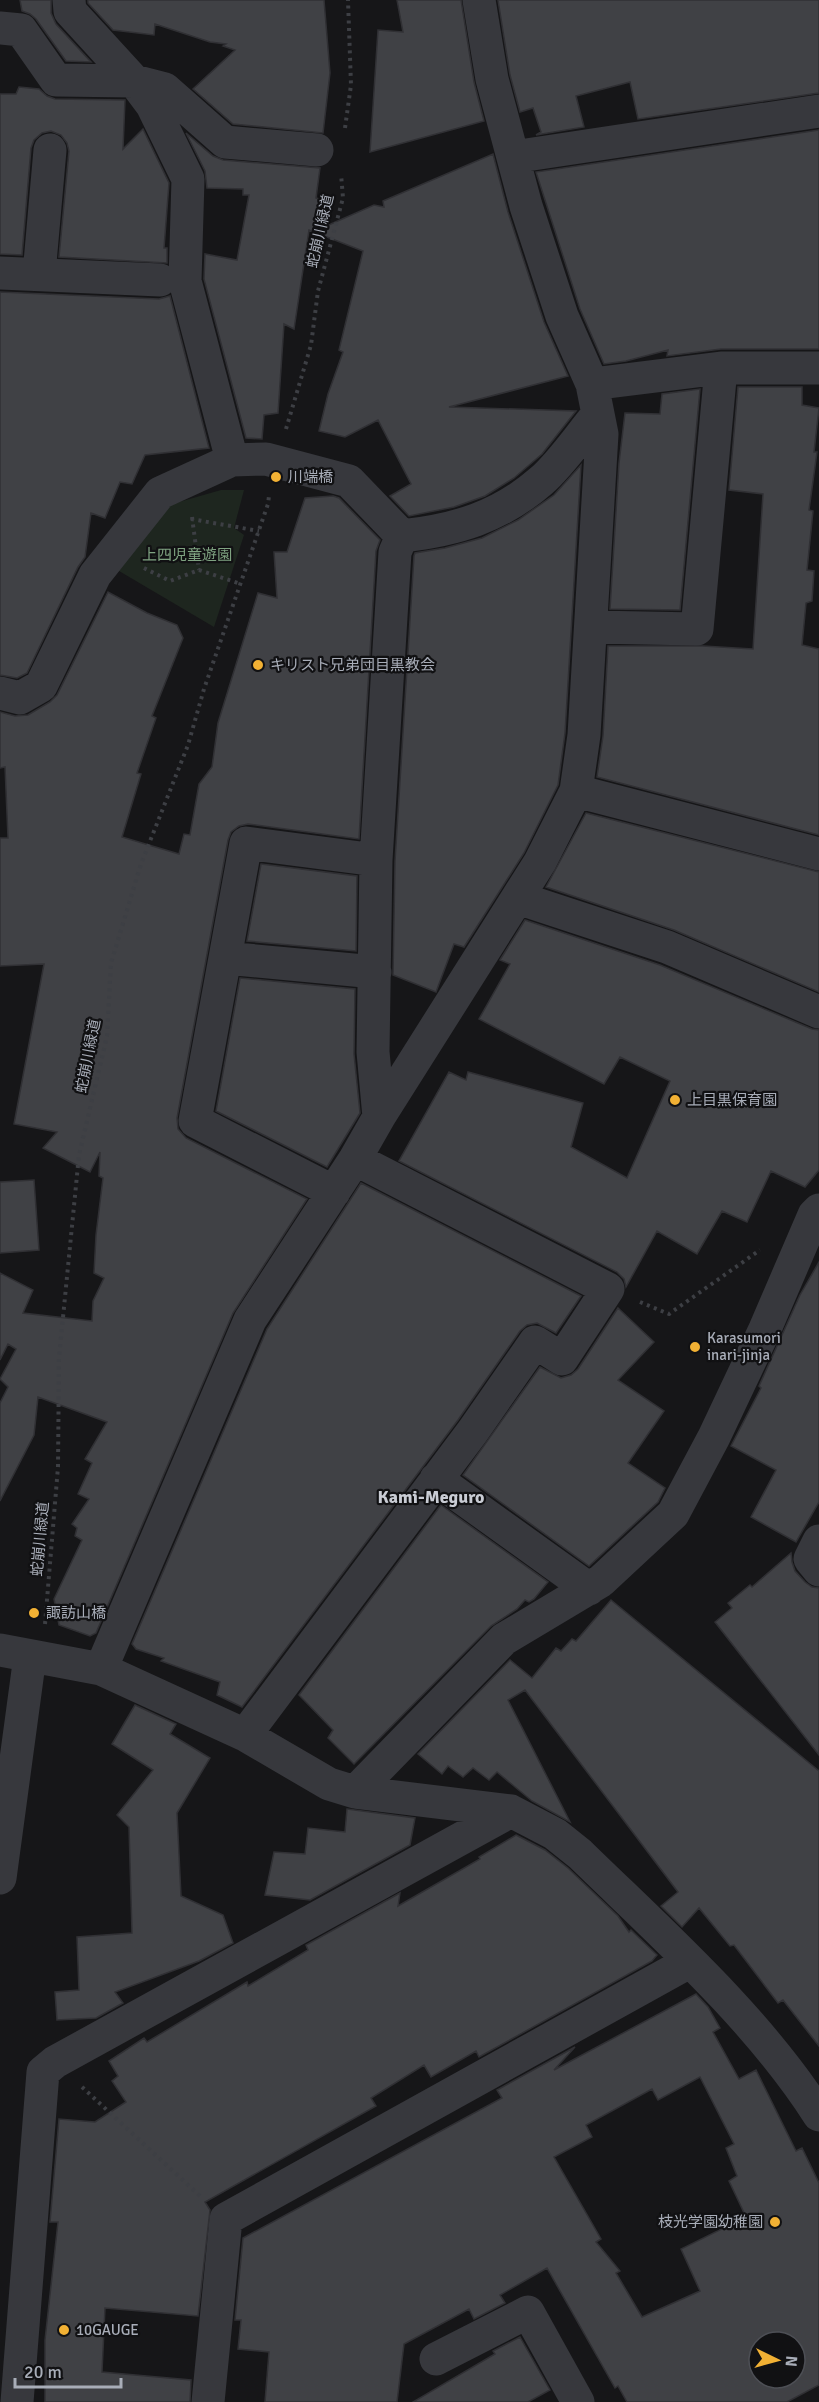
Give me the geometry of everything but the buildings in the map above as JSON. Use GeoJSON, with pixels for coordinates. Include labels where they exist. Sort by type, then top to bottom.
{"type":"FeatureCollection","features":[{"type":"Feature","properties":{"kind":"street"},"geometry":{"type":"LineString","coordinates":[[69,0],[70,11],[134,81],[152,105],[188,179],[172,281],[253,461]]}},
{"type":"Feature","properties":{"kind":"street"},"geometry":{"type":"LineString","coordinates":[[101,1670],[250,1320],[356,1159],[379,1117],[518,898],[540,862],[576,791],[584,735],[592,627],[602,434],[595,399],[562,316],[526,206],[492,80],[479,0]]}},
{"type":"Feature","properties":{"kind":"street"},"geometry":{"type":"LineString","coordinates":[[0,28],[21,30],[57,80],[134,81],[165,88],[225,142],[328,156]]}},
{"type":"Feature","properties":{"kind":"street"},"geometry":{"type":"LineString","coordinates":[[513,157],[819,111]]}},
{"type":"Feature","properties":{"kind":"street"},"geometry":{"type":"LineString","coordinates":[[39,274],[50,150]]}},
{"type":"Feature","properties":{"kind":"street"},"geometry":{"type":"LineString","coordinates":[[0,273],[172,281]]}},
{"type":"Feature","properties":{"kind":"street"},"geometry":{"type":"LineString","coordinates":[[402,536],[438,532],[490,516],[542,481],[595,399],[721,368],[819,368]]}},
{"type":"Feature","properties":{"kind":"street"},"geometry":{"type":"LineString","coordinates":[[592,627],[697,629],[721,368]]}},
{"type":"Feature","properties":{"kind":"street"},"geometry":{"type":"LineString","coordinates":[[0,693],[20,698],[41,686],[95,575],[160,493],[253,461],[349,481],[402,536]]}},
{"type":"Feature","properties":{"kind":"street"},"geometry":{"type":"LineString","coordinates":[[379,1117],[373,1052],[376,860],[395,552],[402,536]]}},
{"type":"Feature","properties":{"kind":"street"},"geometry":{"type":"LineString","coordinates":[[576,791],[819,854]]}},
{"type":"Feature","properties":{"kind":"street"},"geometry":{"type":"LineString","coordinates":[[334,1192],[195,1120],[246,843],[376,860]]}},
{"type":"Feature","properties":{"kind":"street"},"geometry":{"type":"LineString","coordinates":[[518,898],[667,947],[819,1012]]}},
{"type":"Feature","properties":{"kind":"street"},"geometry":{"type":"LineString","coordinates":[[225,958],[375,972]]}},
{"type":"Feature","properties":{"kind":"street"},"geometry":{"type":"LineString","coordinates":[[245,1735],[535,1342],[562,1359],[608,1289],[356,1159]]}},
{"type":"Feature","properties":{"kind":"street"},"geometry":{"type":"LineString","coordinates":[[354,1792],[504,1639],[601,1581],[673,1514],[714,1437],[765,1329],[814,1215],[819,1210]]}},
{"type":"Feature","properties":{"kind":"street"},"geometry":{"type":"LineString","coordinates":[[436,1479],[589,1589]]}},
{"type":"Feature","properties":{"kind":"street"},"geometry":{"type":"LineString","coordinates":[[819,1541],[810,1559],[819,1570]]}},
{"type":"Feature","properties":{"kind":"street"},"geometry":{"type":"LineString","coordinates":[[0,1878],[24,1655],[101,1670],[245,1735],[329,1784],[354,1792],[511,1811],[555,1834],[580,1854],[689,1962],[813,2093]]}},
{"type":"Feature","properties":{"kind":"street"},"geometry":{"type":"LineString","coordinates":[[17,2402],[42,2072],[55,2062],[511,1811]]}},
{"type":"Feature","properties":{"kind":"street"},"geometry":{"type":"LineString","coordinates":[[208,2402],[226,2219],[689,1962]]}},
{"type":"Feature","properties":{"kind":"street"},"geometry":{"type":"LineString","coordinates":[[436,2359],[528,2312],[578,2402]]}},
{"type":"Feature","properties":{"kind":"path"},"geometry":{"type":"LineString","coordinates":[[344,130],[351,85],[348,0]]}},
{"type":"Feature","properties":{"kind":"path","name":"蛇崩川緑道"},"geometry":{"type":"LineString","coordinates":[[24,1655],[58,1467],[61,1334],[79,1155],[106,1036],[111,963],[141,864],[188,745],[204,689],[268,504],[267,486],[249,482],[253,461],[311,345],[318,291],[343,198],[328,156]]}},
{"type":"Feature","properties":{"kind":"path"},"geometry":{"type":"LineString","coordinates":[[182,519],[259,531]]}},
{"type":"Feature","properties":{"kind":"path"},"geometry":{"type":"LineString","coordinates":[[191,519],[199,570]]}},
{"type":"Feature","properties":{"kind":"path"},"geometry":{"type":"LineString","coordinates":[[142,567],[170,581],[199,570],[241,584]]}},
{"type":"Feature","properties":{"kind":"path"},"geometry":{"type":"LineString","coordinates":[[608,1289],[669,1314],[763,1248]]}},
{"type":"Feature","properties":{"kind":"path"},"geometry":{"type":"LineString","coordinates":[[55,2062],[226,2219]]}},
{"type":"Feature","properties":{"kind":"green space","name":"上四児童遊園"},"geometry":{"type":"Polygon","coordinates":[[[221,490],[244,490],[234,528],[244,535],[214,627],[114,568],[165,506],[221,490]]]}},
{"type":"Feature","properties":{"kind":"place","name":"川端橋"},"geometry":{"type":"Point","coordinates":[276,477]}},
{"type":"Feature","properties":{"kind":"place","name":"キリスト兄弟団目黒教会"},"geometry":{"type":"Point","coordinates":[258,665]}},
{"type":"Feature","properties":{"kind":"place","name":"上目黒保育園"},"geometry":{"type":"Point","coordinates":[675,1100]}},
{"type":"Feature","properties":{"kind":"place","name":"Karasumori inari-jinja"},"geometry":{"type":"Point","coordinates":[695,1347]}},
{"type":"Feature","properties":{"kind":"place","name":"諏訪山橋"},"geometry":{"type":"Point","coordinates":[34,1613]}},
{"type":"Feature","properties":{"kind":"place","name":"枝光学園幼稚園"},"geometry":{"type":"Point","coordinates":[775,2222]}},
{"type":"Feature","properties":{"kind":"place","name":"10GAUGE"},"geometry":{"type":"Point","coordinates":[64,2330]}},
{"type":"Feature","properties":{"kind":"district","name":"Kami-Meguro"},"geometry":{"type":"Point","coordinates":[431,1497]}}]}
